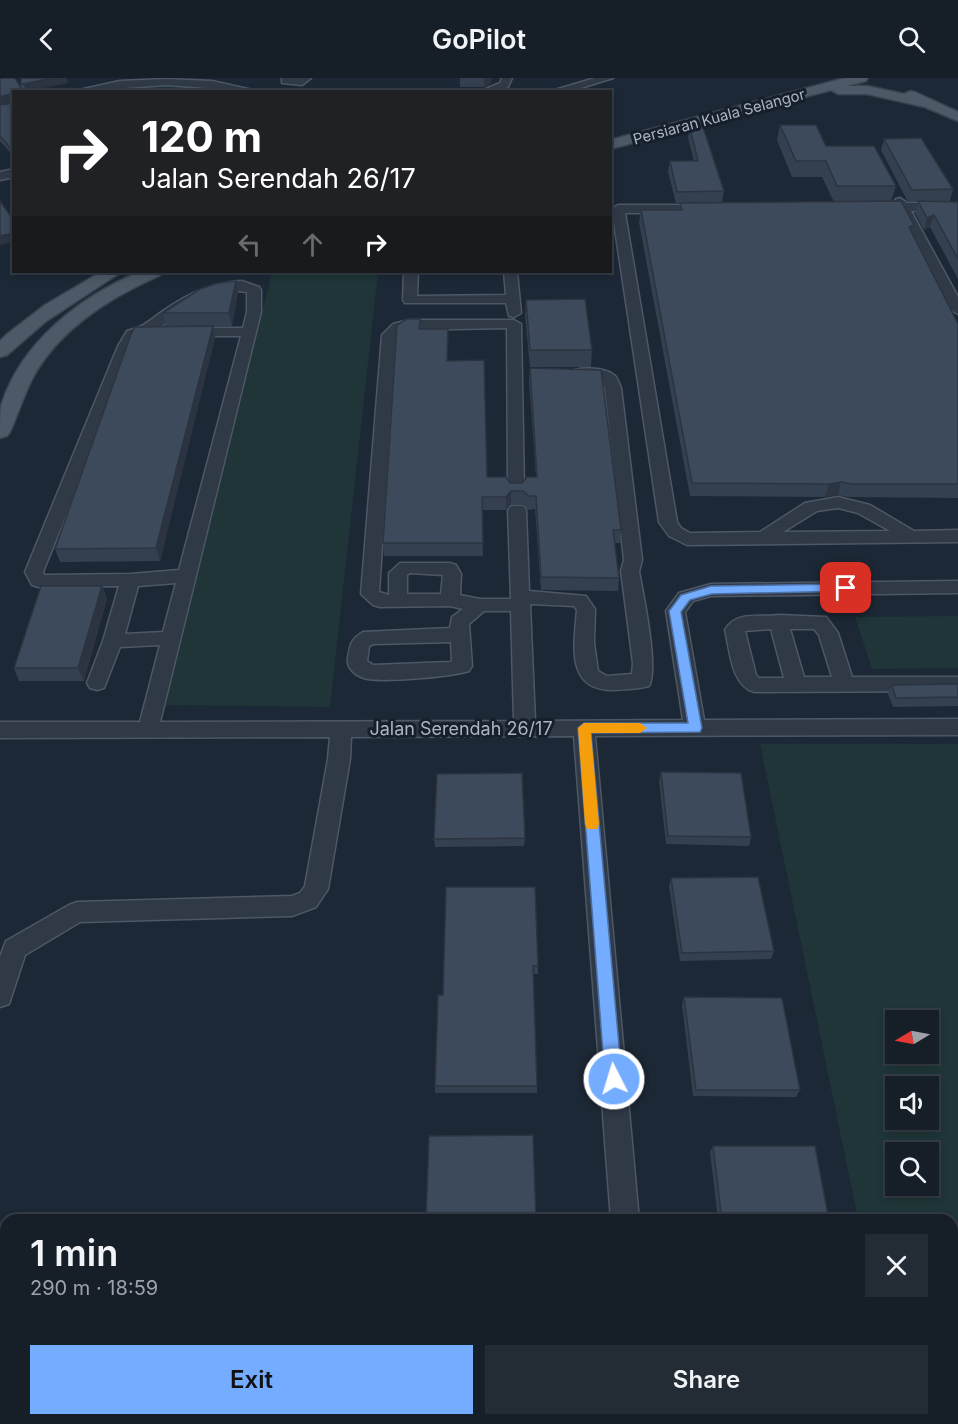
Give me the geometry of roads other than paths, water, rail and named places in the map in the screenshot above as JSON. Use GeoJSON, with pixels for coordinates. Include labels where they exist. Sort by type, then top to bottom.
{"type":"FeatureCollection","features":[{"type":"Feature","properties":{"kind":"main road","name":"Persiaran Kuala Selangor"},"geometry":{"type":"LineString","coordinates":[[612,144],[861,78]]}},
{"type":"Feature","properties":{"kind":"main road"},"geometry":{"type":"LineString","coordinates":[[874,78],[958,117]]}},
{"type":"Feature","properties":{"kind":"main road"},"geometry":{"type":"LineString","coordinates":[[907,83],[958,106]]}},
{"type":"Feature","properties":{"kind":"main road"},"geometry":{"type":"LineString","coordinates":[[811,92],[867,90],[925,103]]}},
{"type":"Feature","properties":{"kind":"main road","name":"Persiaran Kuala Selangor"},"geometry":{"type":"LineString","coordinates":[[644,121],[732,97]]}},
{"type":"Feature","properties":{"kind":"main road"},"geometry":{"type":"LineString","coordinates":[[0,351],[25,327],[67,297],[111,273]]}},
{"type":"Feature","properties":{"kind":"main road"},"geometry":{"type":"LineString","coordinates":[[0,432],[26,373],[52,338],[99,297],[151,273]]}},
{"type":"Feature","properties":{"kind":"street"},"geometry":{"type":"LineString","coordinates":[[490,90],[504,85],[507,78]]}},
{"type":"Feature","properties":{"kind":"street"},"geometry":{"type":"LineString","coordinates":[[560,90],[599,79]]}},
{"type":"Feature","properties":{"kind":"street"},"geometry":{"type":"LineString","coordinates":[[86,90],[123,83],[161,82],[219,83],[249,90]]}},
{"type":"Feature","properties":{"kind":"street"},"geometry":{"type":"LineString","coordinates":[[278,89],[297,82]]}},
{"type":"Feature","properties":{"kind":"street"},"geometry":{"type":"LineString","coordinates":[[892,189],[958,310]]}},
{"type":"Feature","properties":{"kind":"street"},"geometry":{"type":"LineString","coordinates":[[932,197],[954,203]]}},
{"type":"Feature","properties":{"kind":"street"},"geometry":{"type":"LineString","coordinates":[[867,207],[954,203]]}},
{"type":"Feature","properties":{"kind":"street"},"geometry":{"type":"LineString","coordinates":[[725,208],[618,209],[668,522],[675,532],[687,539],[958,536]]}},
{"type":"Feature","properties":{"kind":"street"},"geometry":{"type":"LineString","coordinates":[[411,273],[410,300],[513,299]]}},
{"type":"Feature","properties":{"kind":"street"},"geometry":{"type":"LineString","coordinates":[[511,273],[516,374],[516,490]]}},
{"type":"Feature","properties":{"kind":"street"},"geometry":{"type":"LineString","coordinates":[[145,332],[172,310],[214,289],[237,285],[254,290],[256,296],[249,332],[148,729]]}},
{"type":"Feature","properties":{"kind":"street"},"geometry":{"type":"LineString","coordinates":[[514,324],[409,324],[398,327],[389,335],[369,580],[370,594],[381,601],[450,600],[480,605],[520,601],[579,600],[586,609],[584,643],[590,675],[604,683],[642,681],[643,663],[630,572],[633,560],[613,388],[609,378],[600,374],[556,374]]}},
{"type":"Feature","properties":{"kind":"street"},"geometry":{"type":"LineString","coordinates":[[186,576],[130,580],[38,581],[34,572],[125,346],[132,334],[249,332]]}},
{"type":"Feature","properties":{"kind":"street"},"geometry":{"type":"LineString","coordinates":[[516,374],[534,374]]}},
{"type":"Feature","properties":{"kind":"street"},"geometry":{"type":"LineString","coordinates":[[764,538],[813,506],[837,503],[854,505],[884,518],[911,537]]}},
{"type":"Feature","properties":{"kind":"street"},"geometry":{"type":"LineString","coordinates":[[517,510],[525,728]]}},
{"type":"Feature","properties":{"kind":"street"},"geometry":{"type":"LineString","coordinates":[[398,601],[398,573],[406,567],[450,569],[452,574],[450,600]]}},
{"type":"Feature","properties":{"kind":"street"},"geometry":{"type":"LineString","coordinates":[[97,683],[113,641],[130,580]]}},
{"type":"Feature","properties":{"kind":"street"},"geometry":{"type":"LineString","coordinates":[[695,728],[675,611],[686,597],[711,590],[958,587]]}},
{"type":"Feature","properties":{"kind":"street"},"geometry":{"type":"LineString","coordinates":[[460,635],[370,637],[360,643],[357,664],[369,672],[450,669],[462,666],[460,635],[459,622],[480,605]]}},
{"type":"Feature","properties":{"kind":"street"},"geometry":{"type":"LineString","coordinates":[[779,622],[796,684]]}},
{"type":"Feature","properties":{"kind":"street"},"geometry":{"type":"LineString","coordinates":[[844,684],[824,626],[819,622],[742,623],[735,630],[747,678],[754,685],[958,684]]}},
{"type":"Feature","properties":{"kind":"street"},"geometry":{"type":"LineString","coordinates":[[113,641],[170,638]]}},
{"type":"Feature","properties":{"kind":"street","name":"Jalan Serendah 26/17"},"geometry":{"type":"LineString","coordinates":[[0,730],[958,727]]}},
{"type":"Feature","properties":{"kind":"street"},"geometry":{"type":"LineString","coordinates":[[584,728],[624,1214]]}},
{"type":"Feature","properties":{"kind":"street"},"geometry":{"type":"LineString","coordinates":[[0,996],[15,948],[77,912],[292,906],[308,900],[316,889],[339,759],[341,729]]}}]}
